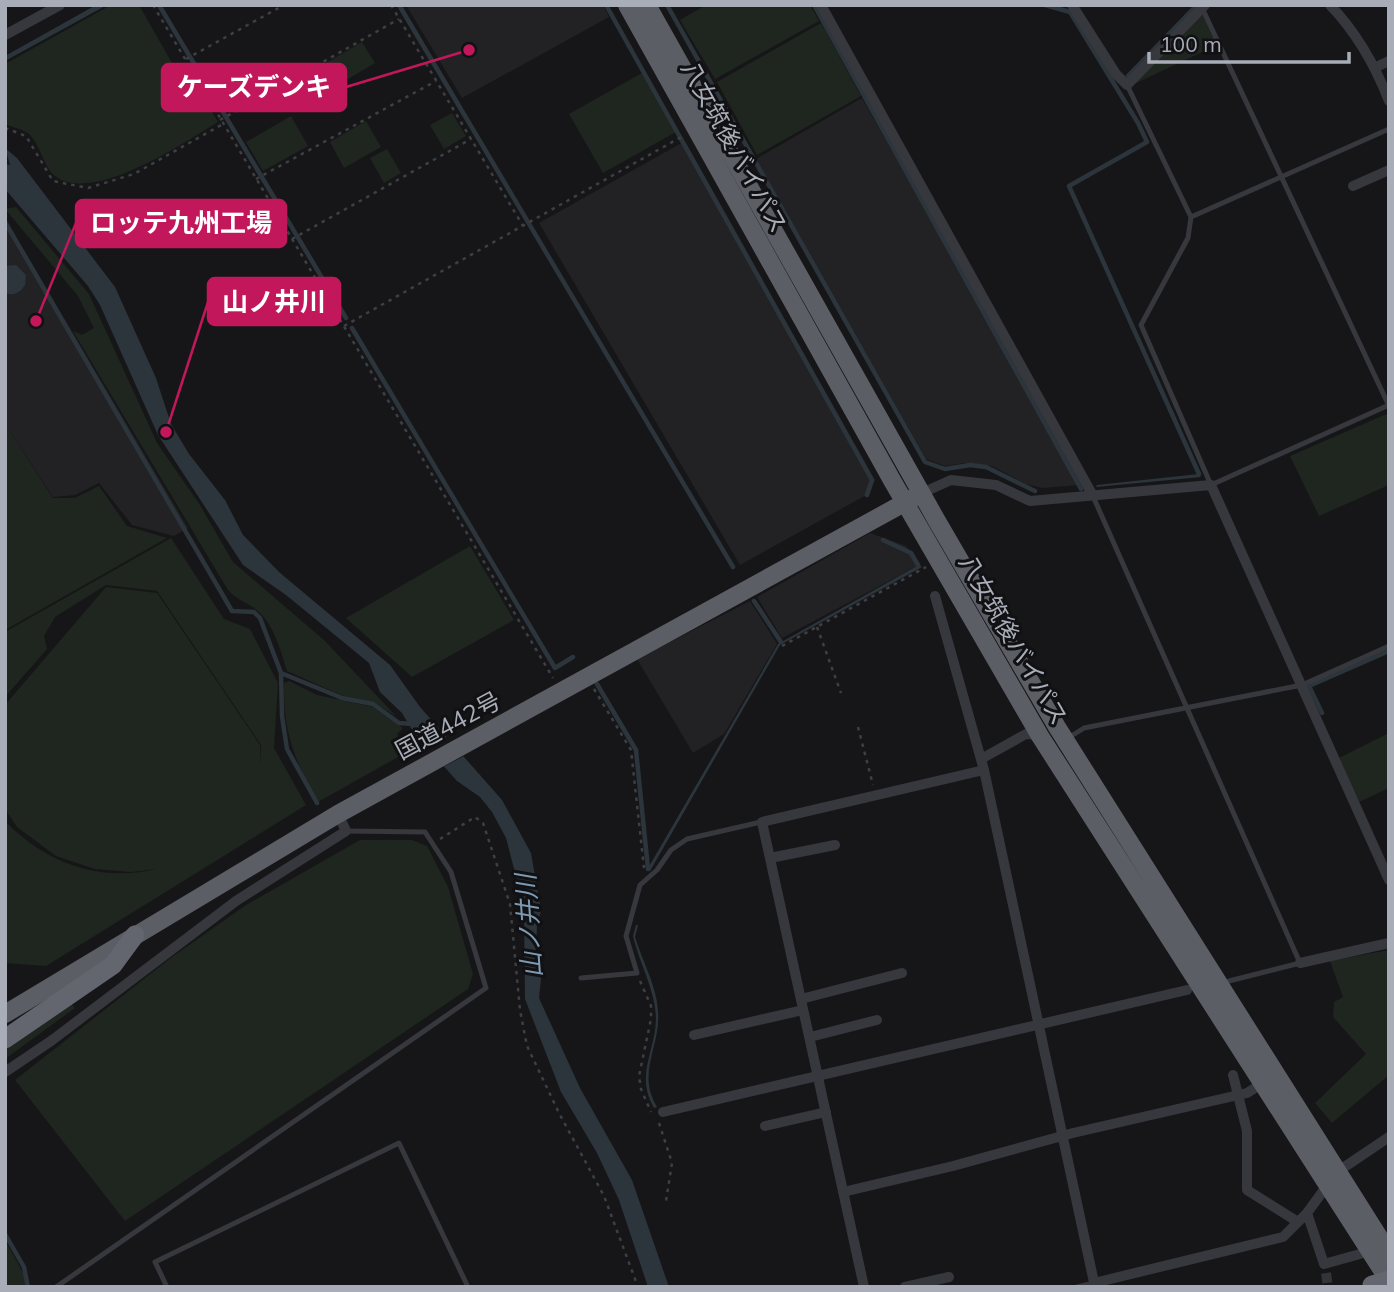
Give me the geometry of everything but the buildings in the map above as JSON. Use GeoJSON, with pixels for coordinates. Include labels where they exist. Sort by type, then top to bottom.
{"type":"FeatureCollection","features":[{"type":"Feature","properties":{"kind":"highway","name":"八女筑後バイパス"},"geometry":{"type":"LineString","coordinates":[[627,5],[905,502],[1040,736],[1263,1083],[1332,1179],[1388,1250]]}},
{"type":"Feature","properties":{"kind":"highway","name":"八女筑後バイパス"},"geometry":{"type":"LineString","coordinates":[[647,5],[922,493],[1061,733],[1332,1179],[1378,1283]]}},
{"type":"Feature","properties":{"kind":"highway","name":"国道442号"},"geometry":{"type":"LineString","coordinates":[[5,1014],[338,814],[922,493]]}},
{"type":"Feature","properties":{"kind":"highway"},"geometry":{"type":"LineString","coordinates":[[5,1039],[113,965],[135,935]]}},
{"type":"Feature","properties":{"kind":"street"},"geometry":{"type":"LineString","coordinates":[[5,35],[60,5]]}},
{"type":"Feature","properties":{"kind":"street"},"geometry":{"type":"LineString","coordinates":[[821,5],[1092,494]]}},
{"type":"Feature","properties":{"kind":"street"},"geometry":{"type":"LineString","coordinates":[[1075,5],[1116,74],[1128,85],[1204,7]]}},
{"type":"Feature","properties":{"kind":"street"},"geometry":{"type":"LineString","coordinates":[[1337,7],[1376,67],[1389,101]]}},
{"type":"Feature","properties":{"kind":"street"},"geometry":{"type":"LineString","coordinates":[[1376,67],[1389,61]]}},
{"type":"Feature","properties":{"kind":"street"},"geometry":{"type":"LineString","coordinates":[[1353,186],[1389,170]]}},
{"type":"Feature","properties":{"kind":"street"},"geometry":{"type":"LineString","coordinates":[[922,493],[951,480],[996,485],[1030,501],[1211,485],[1389,880]]}},
{"type":"Feature","properties":{"kind":"street"},"geometry":{"type":"LineString","coordinates":[[935,596],[982,765],[1095,1285],[1283,1237],[1307,1213],[1332,1179],[1389,1137]]}},
{"type":"Feature","properties":{"kind":"street"},"geometry":{"type":"LineString","coordinates":[[864,1287],[762,822],[876,796],[982,765],[1026,734],[1040,736],[1061,733]]}},
{"type":"Feature","properties":{"kind":"street"},"geometry":{"type":"LineString","coordinates":[[5,1072],[51,1041],[236,901],[346,831],[338,814]]}},
{"type":"Feature","properties":{"kind":"street"},"geometry":{"type":"LineString","coordinates":[[770,858],[835,845]]}},
{"type":"Feature","properties":{"kind":"street"},"geometry":{"type":"LineString","coordinates":[[1300,964],[1389,943]]}},
{"type":"Feature","properties":{"kind":"street"},"geometry":{"type":"LineString","coordinates":[[694,1035],[902,973]]}},
{"type":"Feature","properties":{"kind":"street"},"geometry":{"type":"LineString","coordinates":[[659,1115],[1187,990]]}},
{"type":"Feature","properties":{"kind":"street"},"geometry":{"type":"LineString","coordinates":[[810,1037],[877,1020]]}},
{"type":"Feature","properties":{"kind":"street"},"geometry":{"type":"LineString","coordinates":[[1233,1075],[1247,1130],[1247,1190],[1298,1222]]}},
{"type":"Feature","properties":{"kind":"street"},"geometry":{"type":"LineString","coordinates":[[843,1192],[1238,1096],[1263,1083]]}},
{"type":"Feature","properties":{"kind":"street"},"geometry":{"type":"LineString","coordinates":[[765,1126],[826,1112]]}},
{"type":"Feature","properties":{"kind":"street"},"geometry":{"type":"LineString","coordinates":[[1307,1213],[1325,1269],[1360,1254]]}},
{"type":"Feature","properties":{"kind":"street"},"geometry":{"type":"LineString","coordinates":[[905,1287],[949,1277]]}},
{"type":"Feature","properties":{"kind":"lane"},"geometry":{"type":"LineString","coordinates":[[1128,85],[1191,216],[1188,238],[1141,325],[1211,485],[1389,405],[1204,7]]}},
{"type":"Feature","properties":{"kind":"lane"},"geometry":{"type":"LineString","coordinates":[[1191,216],[1389,130]]}},
{"type":"Feature","properties":{"kind":"lane"},"geometry":{"type":"LineString","coordinates":[[1092,494],[1300,964],[1229,981]]}},
{"type":"Feature","properties":{"kind":"lane"},"geometry":{"type":"LineString","coordinates":[[1061,733],[1302,685],[1389,646]]}},
{"type":"Feature","properties":{"kind":"lane"},"geometry":{"type":"LineString","coordinates":[[581,978],[637,973],[626,936],[640,885],[657,870],[671,850],[687,839],[762,822]]}},
{"type":"Feature","properties":{"kind":"lane"},"geometry":{"type":"LineString","coordinates":[[56,1287],[486,988],[450,872],[425,832],[346,831]]}},
{"type":"Feature","properties":{"kind":"lane"},"geometry":{"type":"LineString","coordinates":[[167,1287],[156,1262],[399,1143],[468,1287]]}},
{"type":"Feature","properties":{"kind":"lane"},"geometry":{"type":"LineString","coordinates":[[1077,1287],[1095,1285]]}},
{"type":"Feature","properties":{"kind":"path"},"geometry":{"type":"LineString","coordinates":[[153,5],[561,693]]}},
{"type":"Feature","properties":{"kind":"path"},"geometry":{"type":"LineString","coordinates":[[185,60],[284,5]]}},
{"type":"Feature","properties":{"kind":"path"},"geometry":{"type":"LineString","coordinates":[[391,5],[523,226]]}},
{"type":"Feature","properties":{"kind":"path"},"geometry":{"type":"LineString","coordinates":[[220,120],[399,19]]}},
{"type":"Feature","properties":{"kind":"path"},"geometry":{"type":"LineString","coordinates":[[256,179],[436,80]]}},
{"type":"Feature","properties":{"kind":"path"},"geometry":{"type":"LineString","coordinates":[[5,128],[26,136],[53,181],[88,188],[134,174],[223,124]]}},
{"type":"Feature","properties":{"kind":"path"},"geometry":{"type":"LineString","coordinates":[[344,326],[696,130]]}},
{"type":"Feature","properties":{"kind":"path"},"geometry":{"type":"LineString","coordinates":[[292,239],[471,139]]}},
{"type":"Feature","properties":{"kind":"path"},"geometry":{"type":"LineString","coordinates":[[782,646],[926,567]]}},
{"type":"Feature","properties":{"kind":"path"},"geometry":{"type":"LineString","coordinates":[[817,627],[841,693]]}},
{"type":"Feature","properties":{"kind":"path"},"geometry":{"type":"LineString","coordinates":[[593,687],[631,750],[646,879]]}},
{"type":"Feature","properties":{"kind":"path"},"geometry":{"type":"LineString","coordinates":[[859,727],[876,796]]}},
{"type":"Feature","properties":{"kind":"path"},"geometry":{"type":"LineString","coordinates":[[433,844],[468,820],[478,818],[483,824],[510,904],[520,1010],[527,1046],[559,1113],[604,1196],[638,1287]]}},
{"type":"Feature","properties":{"kind":"path"},"geometry":{"type":"LineString","coordinates":[[637,973],[651,1006],[651,1019],[639,1076],[640,1089],[659,1115],[672,1163],[666,1201]]}},
{"type":"Feature","properties":{"kind":"shaded area"},"geometry":{"type":"Polygon","coordinates":[[[111,5],[139,5],[192,98],[201,94],[218,122],[162,156],[115,177],[92,183],[72,183],[51,172],[30,135],[5,124],[5,64],[111,5]]]}},
{"type":"Feature","properties":{"kind":"shaded area"},"geometry":{"type":"Polygon","coordinates":[[[406,5],[603,5],[609,17],[462,98],[406,5]]]}},
{"type":"Feature","properties":{"kind":"shaded area"},"geometry":{"type":"Polygon","coordinates":[[[706,5],[810,5],[819,21],[715,79],[680,20],[706,5]]]}},
{"type":"Feature","properties":{"kind":"shaded area"},"geometry":{"type":"Polygon","coordinates":[[[1202,13],[1217,45],[1130,86],[1202,13]]]}},
{"type":"Feature","properties":{"kind":"shaded area"},"geometry":{"type":"Polygon","coordinates":[[[821,23],[861,96],[757,155],[717,82],[821,23]]]}},
{"type":"Feature","properties":{"kind":"shaded area"},"geometry":{"type":"Polygon","coordinates":[[[362,42],[375,63],[338,85],[326,63],[362,42]]]}},
{"type":"Feature","properties":{"kind":"shaded area"},"geometry":{"type":"Polygon","coordinates":[[[642,73],[676,132],[603,173],[569,114],[642,73]]]}},
{"type":"Feature","properties":{"kind":"shaded area"},"geometry":{"type":"Polygon","coordinates":[[[862,98],[1080,485],[1042,488],[1026,484],[992,466],[964,463],[945,466],[926,459],[756,159],[862,98]]]}},
{"type":"Feature","properties":{"kind":"shaded area"},"geometry":{"type":"Polygon","coordinates":[[[452,113],[466,136],[444,149],[430,125],[452,113]]]}},
{"type":"Feature","properties":{"kind":"shaded area"},"geometry":{"type":"Polygon","coordinates":[[[291,116],[308,146],[263,171],[246,142],[291,116]]]}},
{"type":"Feature","properties":{"kind":"shaded area"},"geometry":{"type":"Polygon","coordinates":[[[366,121],[381,147],[344,168],[330,142],[366,121]]]}},
{"type":"Feature","properties":{"kind":"shaded area"},"geometry":{"type":"Polygon","coordinates":[[[685,141],[875,480],[870,493],[740,565],[539,223],[685,141]]]}},
{"type":"Feature","properties":{"kind":"shaded area"},"geometry":{"type":"Polygon","coordinates":[[[387,149],[401,173],[384,183],[370,158],[387,149]]]}},
{"type":"Feature","properties":{"kind":"shaded area"},"geometry":{"type":"Polygon","coordinates":[[[16,207],[89,294],[157,443],[200,505],[233,562],[324,640],[396,716],[374,703],[341,695],[287,671],[270,626],[259,612],[228,590],[73,331],[82,335],[94,328],[78,296],[5,209],[16,207]]]}},
{"type":"Feature","properties":{"kind":"shaded area"},"geometry":{"type":"Polygon","coordinates":[[[5,218],[188,528],[174,536],[132,525],[99,483],[75,495],[53,497],[5,424],[5,218]]]}},
{"type":"Feature","properties":{"kind":"shaded area"},"geometry":{"type":"Polygon","coordinates":[[[1389,413],[1389,485],[1319,516],[1290,456],[1389,413]]]}},
{"type":"Feature","properties":{"kind":"shaded area"},"geometry":{"type":"Polygon","coordinates":[[[5,424],[53,498],[75,498],[99,486],[127,526],[167,538],[5,630],[5,424]]]}},
{"type":"Feature","properties":{"kind":"shaded area"},"geometry":{"type":"Polygon","coordinates":[[[870,533],[906,546],[919,565],[782,638],[757,597],[870,533]]]}},
{"type":"Feature","properties":{"kind":"shaded area"},"geometry":{"type":"Polygon","coordinates":[[[171,538],[224,619],[250,629],[278,683],[274,748],[306,805],[46,966],[5,963],[5,821],[37,848],[74,866],[114,873],[135,873],[156,869],[131,872],[95,869],[56,856],[17,827],[5,809],[5,705],[106,587],[157,593],[260,745],[261,765],[261,745],[157,591],[106,585],[55,617],[44,636],[47,649],[5,697],[5,632],[171,538]]]}},
{"type":"Feature","properties":{"kind":"shaded area"},"geometry":{"type":"Polygon","coordinates":[[[470,546],[514,620],[412,677],[346,618],[470,546]]]}},
{"type":"Feature","properties":{"kind":"shaded area"},"geometry":{"type":"Polygon","coordinates":[[[750,601],[777,644],[724,734],[693,753],[637,659],[750,601]]]}},
{"type":"Feature","properties":{"kind":"shaded area"},"geometry":{"type":"Polygon","coordinates":[[[289,681],[317,695],[373,707],[403,728],[397,734],[407,752],[318,802],[296,759],[288,731],[284,683],[289,681]]]}},
{"type":"Feature","properties":{"kind":"shaded area"},"geometry":{"type":"Polygon","coordinates":[[[1389,733],[1389,788],[1359,802],[1339,758],[1389,733]]]}},
{"type":"Feature","properties":{"kind":"shaded area"},"geometry":{"type":"Polygon","coordinates":[[[360,840],[412,840],[427,846],[448,887],[473,974],[468,989],[125,1221],[15,1080],[172,957],[246,905],[360,840]]]}},
{"type":"Feature","properties":{"kind":"shaded area"},"geometry":{"type":"Polygon","coordinates":[[[1389,950],[1389,1075],[1332,1123],[1315,1103],[1366,1054],[1333,1017],[1334,1002],[1343,997],[1330,961],[1389,950]]]}},
{"type":"Feature","properties":{"kind":"shaded area"},"geometry":{"type":"Polygon","coordinates":[[[70,1002],[75,1008],[5,1059],[5,1046],[70,1002]]]}},
{"type":"Feature","properties":{"kind":"shaded area"},"geometry":{"type":"Polygon","coordinates":[[[5,1240],[25,1276],[25,1287],[5,1287],[5,1240]]]}},
{"type":"Feature","properties":{"kind":"water"},"geometry":{"type":"Polygon","coordinates":[[[96,5],[107,5],[5,61],[5,56],[96,5]]]}},
{"type":"Feature","properties":{"kind":"water"},"geometry":{"type":"Polygon","coordinates":[[[5,148],[17,158],[115,287],[156,378],[171,424],[189,454],[225,500],[243,535],[279,572],[390,665],[420,707],[502,800],[531,853],[541,911],[537,925],[536,953],[541,979],[539,998],[580,1088],[632,1180],[669,1287],[648,1287],[619,1200],[597,1153],[561,1092],[525,999],[524,907],[506,838],[492,812],[480,797],[457,781],[414,733],[402,713],[380,692],[369,663],[286,595],[243,565],[158,435],[100,305],[88,286],[5,189],[5,164],[10,165],[5,148]]]}},
{"type":"Feature","properties":{"kind":"water"},"geometry":{"type":"Polygon","coordinates":[[[16,265],[26,275],[25,285],[16,293],[5,293],[5,266],[16,265]]]}},
{"type":"Feature","properties":{"kind":"water"},"geometry":{"type":"Polygon","coordinates":[[[1199,474],[1201,477],[1096,487],[1097,485],[1199,474]]]}},
{"type":"Feature","properties":{"kind":"water"},"geometry":{"type":"Polygon","coordinates":[[[916,562],[922,567],[780,645],[650,871],[647,870],[778,644],[917,566],[916,562]]]}},
{"type":"Feature","properties":{"kind":"water"},"geometry":{"type":"Polygon","coordinates":[[[636,925],[635,937],[652,983],[658,1011],[649,1071],[651,1094],[657,1107],[654,1108],[646,1085],[646,1074],[656,1019],[650,988],[633,936],[636,925]]]}},
{"type":"Feature","properties":{"kind":"pier"},"geometry":{"type":"Polygon","coordinates":[[[450,735],[466,755],[441,768],[424,749],[450,735]]]}},
{"type":"Feature","properties":{"kind":"waterway"},"geometry":{"type":"LineString","coordinates":[[159,5],[346,318]]}},
{"type":"Feature","properties":{"kind":"waterway"},"geometry":{"type":"LineString","coordinates":[[399,5],[733,567]]}},
{"type":"Feature","properties":{"kind":"waterway"},"geometry":{"type":"LineString","coordinates":[[606,5],[872,480],[867,495]]}},
{"type":"Feature","properties":{"kind":"waterway"},"geometry":{"type":"LineString","coordinates":[[667,5],[925,462],[945,469],[970,465],[986,467],[1035,491]]}},
{"type":"Feature","properties":{"kind":"waterway"},"geometry":{"type":"LineString","coordinates":[[814,5],[1081,489]]}},
{"type":"Feature","properties":{"kind":"waterway"},"geometry":{"type":"LineString","coordinates":[[1045,5],[1070,12],[1147,142],[1069,186],[1199,474]]}},
{"type":"Feature","properties":{"kind":"waterway"},"geometry":{"type":"LineString","coordinates":[[1128,76],[1197,5]]}},
{"type":"Feature","properties":{"kind":"waterway"},"geometry":{"type":"LineString","coordinates":[[5,222],[232,611],[254,612],[260,618],[281,673],[282,716],[287,749],[317,803]]}},
{"type":"Feature","properties":{"kind":"waterway"},"geometry":{"type":"LineString","coordinates":[[352,328],[555,668],[573,657]]}},
{"type":"Feature","properties":{"kind":"waterway"},"geometry":{"type":"LineString","coordinates":[[883,540],[911,553],[918,565]]}},
{"type":"Feature","properties":{"kind":"waterway"},"geometry":{"type":"LineString","coordinates":[[754,601],[781,642]]}},
{"type":"Feature","properties":{"kind":"waterway"},"geometry":{"type":"LineString","coordinates":[[1322,713],[1309,686],[1389,651]]}},
{"type":"Feature","properties":{"kind":"waterway"},"geometry":{"type":"LineString","coordinates":[[281,673],[342,698],[373,704],[399,723],[412,724]]}},
{"type":"Feature","properties":{"kind":"waterway"},"geometry":{"type":"LineString","coordinates":[[597,684],[636,750],[648,869]]}},
{"type":"Feature","properties":{"kind":"waterway"},"geometry":{"type":"LineString","coordinates":[[5,1234],[24,1267],[28,1287]]}},
{"type":"Feature","properties":{"kind":"tunnel"},"geometry":{"type":"LineString","coordinates":[[1326,1273],[1328,1287]]}},
{"type":"Feature","properties":{"kind":"place","name":"ケーズデンキ"},"geometry":{"type":"Point","coordinates":[469,50]}},
{"type":"Feature","properties":{"kind":"place","name":"ロッテ九州工場"},"geometry":{"type":"Point","coordinates":[36,321]}},
{"type":"Feature","properties":{"kind":"place","name":"山ノ井川"},"geometry":{"type":"Point","coordinates":[166,432]}}]}
